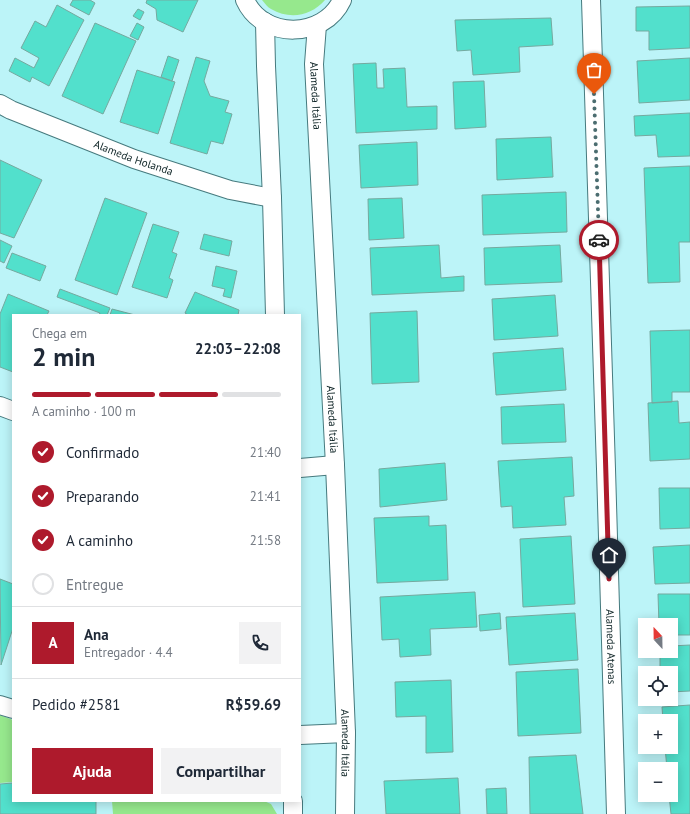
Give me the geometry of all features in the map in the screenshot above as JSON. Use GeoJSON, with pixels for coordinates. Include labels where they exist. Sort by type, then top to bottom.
{"type":"FeatureCollection","features":[{"type":"Feature","properties":{"kind":"street"},"geometry":{"type":"LineString","coordinates":[[245,0],[254,13],[265,22],[277,28],[291,30],[304,29],[317,25],[329,17],[339,6],[342,0]]}},
{"type":"Feature","properties":{"kind":"street","name":"Alameda Atenas"},"geometry":{"type":"LineString","coordinates":[[591,0],[607,477],[616,814]]}},
{"type":"Feature","properties":{"kind":"street"},"geometry":{"type":"LineString","coordinates":[[265,22],[275,314]]}},
{"type":"Feature","properties":{"kind":"street","name":"Alameda Itália"},"geometry":{"type":"LineString","coordinates":[[317,25],[314,64],[335,465],[346,733],[345,814]]}},
{"type":"Feature","properties":{"kind":"street","name":"Alameda Holanda"},"geometry":{"type":"LineString","coordinates":[[0,104],[11,110],[134,159],[230,190],[272,198]]}},
{"type":"Feature","properties":{"kind":"street"},"geometry":{"type":"LineString","coordinates":[[0,406],[12,411]]}},
{"type":"Feature","properties":{"kind":"street"},"geometry":{"type":"LineString","coordinates":[[301,468],[335,465]]}},
{"type":"Feature","properties":{"kind":"street"},"geometry":{"type":"LineString","coordinates":[[0,705],[12,709]]}},
{"type":"Feature","properties":{"kind":"street"},"geometry":{"type":"LineString","coordinates":[[301,735],[346,733]]}},
{"type":"Feature","properties":{"kind":"green space"},"geometry":{"type":"Polygon","coordinates":[[[262,0],[325,0],[307,13],[293,15],[271,9],[262,0]]]}},
{"type":"Feature","properties":{"kind":"green space"},"geometry":{"type":"Polygon","coordinates":[[[0,715],[12,720],[12,782],[0,783],[0,715]]]}},
{"type":"Feature","properties":{"kind":"green space"},"geometry":{"type":"Polygon","coordinates":[[[112,802],[266,802],[271,804],[277,814],[113,814],[112,802]]]}},
{"type":"Feature","properties":{"kind":"building"},"geometry":{"type":"Polygon","coordinates":[[[73,0],[90,0],[95,3],[89,15],[70,5],[73,0]]]}},
{"type":"Feature","properties":{"kind":"building"},"geometry":{"type":"Polygon","coordinates":[[[147,0],[198,0],[183,32],[157,20],[156,9],[146,3],[147,0]]]}},
{"type":"Feature","properties":{"kind":"building"},"geometry":{"type":"Polygon","coordinates":[[[57,5],[84,20],[49,86],[32,77],[30,82],[9,71],[15,58],[34,68],[39,58],[21,48],[35,21],[46,27],[57,5]]]}},
{"type":"Feature","properties":{"kind":"building"},"geometry":{"type":"Polygon","coordinates":[[[690,6],[690,48],[649,50],[649,31],[636,31],[636,7],[690,6]]]}},
{"type":"Feature","properties":{"kind":"building"},"geometry":{"type":"Polygon","coordinates":[[[138,9],[144,12],[140,20],[133,16],[138,9]]]}},
{"type":"Feature","properties":{"kind":"building"},"geometry":{"type":"Polygon","coordinates":[[[551,18],[553,45],[519,47],[520,72],[473,75],[471,50],[457,51],[455,20],[551,18]]]}},
{"type":"Feature","properties":{"kind":"building"},"geometry":{"type":"Polygon","coordinates":[[[95,23],[136,41],[103,114],[62,96],[95,23]]]}},
{"type":"Feature","properties":{"kind":"building"},"geometry":{"type":"Polygon","coordinates":[[[137,23],[144,27],[138,40],[130,36],[137,23]]]}},
{"type":"Feature","properties":{"kind":"building"},"geometry":{"type":"Polygon","coordinates":[[[168,56],[179,60],[172,81],[161,77],[168,56]]]}},
{"type":"Feature","properties":{"kind":"building"},"geometry":{"type":"Polygon","coordinates":[[[196,57],[210,61],[204,81],[210,96],[229,101],[225,112],[232,114],[223,144],[211,141],[207,154],[170,143],[196,57]]]}},
{"type":"Feature","properties":{"kind":"building"},"geometry":{"type":"Polygon","coordinates":[[[690,58],[690,100],[639,103],[637,61],[690,58]]]}},
{"type":"Feature","properties":{"kind":"building"},"geometry":{"type":"Polygon","coordinates":[[[376,63],[377,88],[384,88],[383,69],[405,68],[407,107],[437,106],[437,129],[356,133],[353,64],[376,63]]]}},
{"type":"Feature","properties":{"kind":"building"},"geometry":{"type":"Polygon","coordinates":[[[137,70],[175,82],[158,134],[120,122],[137,70]]]}},
{"type":"Feature","properties":{"kind":"building"},"geometry":{"type":"Polygon","coordinates":[[[484,81],[486,127],[455,129],[453,82],[484,81]]]}},
{"type":"Feature","properties":{"kind":"building"},"geometry":{"type":"Polygon","coordinates":[[[690,113],[690,156],[658,157],[656,135],[635,136],[634,116],[690,113]]]}},
{"type":"Feature","properties":{"kind":"building"},"geometry":{"type":"Polygon","coordinates":[[[551,137],[553,177],[497,180],[496,139],[551,137]]]}},
{"type":"Feature","properties":{"kind":"building"},"geometry":{"type":"Polygon","coordinates":[[[417,142],[418,185],[361,188],[359,145],[417,142]]]}},
{"type":"Feature","properties":{"kind":"building"},"geometry":{"type":"Polygon","coordinates":[[[0,160],[42,180],[14,238],[0,233],[0,160]]]}},
{"type":"Feature","properties":{"kind":"building"},"geometry":{"type":"Polygon","coordinates":[[[690,166],[690,242],[679,242],[680,282],[648,283],[644,168],[690,166]]]}},
{"type":"Feature","properties":{"kind":"building"},"geometry":{"type":"Polygon","coordinates":[[[566,192],[567,232],[483,235],[482,195],[566,192]]]}},
{"type":"Feature","properties":{"kind":"building"},"geometry":{"type":"Polygon","coordinates":[[[105,198],[147,213],[117,295],[75,280],[105,198]]]}},
{"type":"Feature","properties":{"kind":"building"},"geometry":{"type":"Polygon","coordinates":[[[402,198],[404,238],[369,240],[368,199],[402,198]]]}},
{"type":"Feature","properties":{"kind":"building"},"geometry":{"type":"Polygon","coordinates":[[[153,224],[179,232],[172,252],[177,254],[169,278],[173,280],[167,298],[132,287],[153,224]]]}},
{"type":"Feature","properties":{"kind":"building"},"geometry":{"type":"Polygon","coordinates":[[[204,234],[232,241],[229,256],[200,249],[204,234]]]}},
{"type":"Feature","properties":{"kind":"building"},"geometry":{"type":"Polygon","coordinates":[[[0,240],[12,246],[4,263],[0,261],[0,240]]]}},
{"type":"Feature","properties":{"kind":"building"},"geometry":{"type":"Polygon","coordinates":[[[439,245],[441,278],[464,276],[464,291],[372,295],[370,248],[439,245]]]}},
{"type":"Feature","properties":{"kind":"building"},"geometry":{"type":"Polygon","coordinates":[[[560,245],[562,282],[485,285],[484,248],[560,245]]]}},
{"type":"Feature","properties":{"kind":"building"},"geometry":{"type":"Polygon","coordinates":[[[12,253],[46,266],[40,281],[6,268],[12,253]]]}},
{"type":"Feature","properties":{"kind":"building"},"geometry":{"type":"Polygon","coordinates":[[[216,266],[237,271],[231,298],[223,296],[225,289],[212,286],[216,266]]]}},
{"type":"Feature","properties":{"kind":"building"},"geometry":{"type":"Polygon","coordinates":[[[60,289],[110,308],[107,314],[100,314],[57,297],[60,289]]]}},
{"type":"Feature","properties":{"kind":"building"},"geometry":{"type":"Polygon","coordinates":[[[195,292],[239,310],[238,314],[185,313],[195,292]]]}},
{"type":"Feature","properties":{"kind":"building"},"geometry":{"type":"Polygon","coordinates":[[[8,294],[49,311],[48,314],[12,314],[12,372],[0,367],[0,314],[8,294]]]}},
{"type":"Feature","properties":{"kind":"building"},"geometry":{"type":"Polygon","coordinates":[[[555,295],[558,336],[494,340],[492,299],[555,295]]]}},
{"type":"Feature","properties":{"kind":"building"},"geometry":{"type":"Polygon","coordinates":[[[112,309],[131,314],[110,314],[112,309]]]}},
{"type":"Feature","properties":{"kind":"building"},"geometry":{"type":"Polygon","coordinates":[[[417,311],[419,382],[372,384],[370,313],[417,311]]]}},
{"type":"Feature","properties":{"kind":"building"},"geometry":{"type":"Polygon","coordinates":[[[690,330],[690,392],[672,392],[672,402],[652,403],[650,331],[690,330]]]}},
{"type":"Feature","properties":{"kind":"building"},"geometry":{"type":"Polygon","coordinates":[[[563,348],[566,390],[496,395],[493,353],[563,348]]]}},
{"type":"Feature","properties":{"kind":"building"},"geometry":{"type":"Polygon","coordinates":[[[678,401],[679,423],[690,422],[690,459],[650,461],[648,403],[678,401]]]}},
{"type":"Feature","properties":{"kind":"building"},"geometry":{"type":"Polygon","coordinates":[[[564,404],[566,442],[502,444],[501,407],[564,404]]]}},
{"type":"Feature","properties":{"kind":"building"},"geometry":{"type":"Polygon","coordinates":[[[572,457],[574,496],[564,497],[566,525],[513,528],[512,506],[501,507],[498,461],[572,457]]]}},
{"type":"Feature","properties":{"kind":"building"},"geometry":{"type":"Polygon","coordinates":[[[445,463],[447,500],[380,507],[379,469],[445,463]]]}},
{"type":"Feature","properties":{"kind":"building"},"geometry":{"type":"Polygon","coordinates":[[[659,488],[690,488],[690,528],[660,529],[659,488]]]}},
{"type":"Feature","properties":{"kind":"building"},"geometry":{"type":"Polygon","coordinates":[[[429,516],[429,526],[446,525],[448,580],[377,583],[374,518],[429,516]]]}},
{"type":"Feature","properties":{"kind":"building"},"geometry":{"type":"Polygon","coordinates":[[[571,536],[575,604],[523,607],[520,539],[571,536]]]}},
{"type":"Feature","properties":{"kind":"building"},"geometry":{"type":"Polygon","coordinates":[[[690,545],[690,583],[655,584],[653,547],[690,545]]]}},
{"type":"Feature","properties":{"kind":"building"},"geometry":{"type":"Polygon","coordinates":[[[0,579],[12,584],[12,631],[1,665],[0,579]]]}},
{"type":"Feature","properties":{"kind":"building"},"geometry":{"type":"Polygon","coordinates":[[[475,592],[477,627],[430,629],[431,655],[400,657],[399,639],[382,640],[380,597],[475,592]]]}},
{"type":"Feature","properties":{"kind":"building"},"geometry":{"type":"Polygon","coordinates":[[[658,594],[690,594],[690,635],[678,635],[678,618],[659,618],[658,594]]]}},
{"type":"Feature","properties":{"kind":"building"},"geometry":{"type":"Polygon","coordinates":[[[500,613],[501,629],[480,631],[479,615],[500,613]]]}},
{"type":"Feature","properties":{"kind":"building"},"geometry":{"type":"Polygon","coordinates":[[[575,613],[578,660],[509,665],[506,617],[575,613]]]}},
{"type":"Feature","properties":{"kind":"building"},"geometry":{"type":"Polygon","coordinates":[[[690,645],[690,691],[678,692],[678,666],[660,666],[660,658],[678,658],[678,646],[690,645]]]}},
{"type":"Feature","properties":{"kind":"building"},"geometry":{"type":"Polygon","coordinates":[[[578,669],[581,733],[518,736],[516,672],[578,669]]]}},
{"type":"Feature","properties":{"kind":"building"},"geometry":{"type":"Polygon","coordinates":[[[451,680],[453,752],[426,753],[426,716],[396,717],[395,682],[451,680]]]}},
{"type":"Feature","properties":{"kind":"building"},"geometry":{"type":"Polygon","coordinates":[[[690,705],[690,814],[671,814],[670,802],[678,802],[678,762],[666,762],[666,754],[678,754],[678,714],[662,714],[662,707],[690,705]]]}},
{"type":"Feature","properties":{"kind":"building"},"geometry":{"type":"Polygon","coordinates":[[[576,755],[583,814],[530,814],[529,757],[576,755]]]}},
{"type":"Feature","properties":{"kind":"building"},"geometry":{"type":"Polygon","coordinates":[[[458,778],[460,814],[386,814],[384,781],[458,778]]]}},
{"type":"Feature","properties":{"kind":"building"},"geometry":{"type":"Polygon","coordinates":[[[12,783],[12,802],[96,802],[96,814],[0,814],[0,784],[12,783]]]}},
{"type":"Feature","properties":{"kind":"building"},"geometry":{"type":"Polygon","coordinates":[[[506,788],[507,814],[487,814],[486,789],[506,788]]]}},
{"type":"Feature","properties":{"kind":"way so far"},"geometry":{"type":"LineString","coordinates":[[594,94],[599,240]]}},
{"type":"Feature","properties":{"kind":"route"},"geometry":{"type":"LineString","coordinates":[[599,240],[609,579]]}}]}
